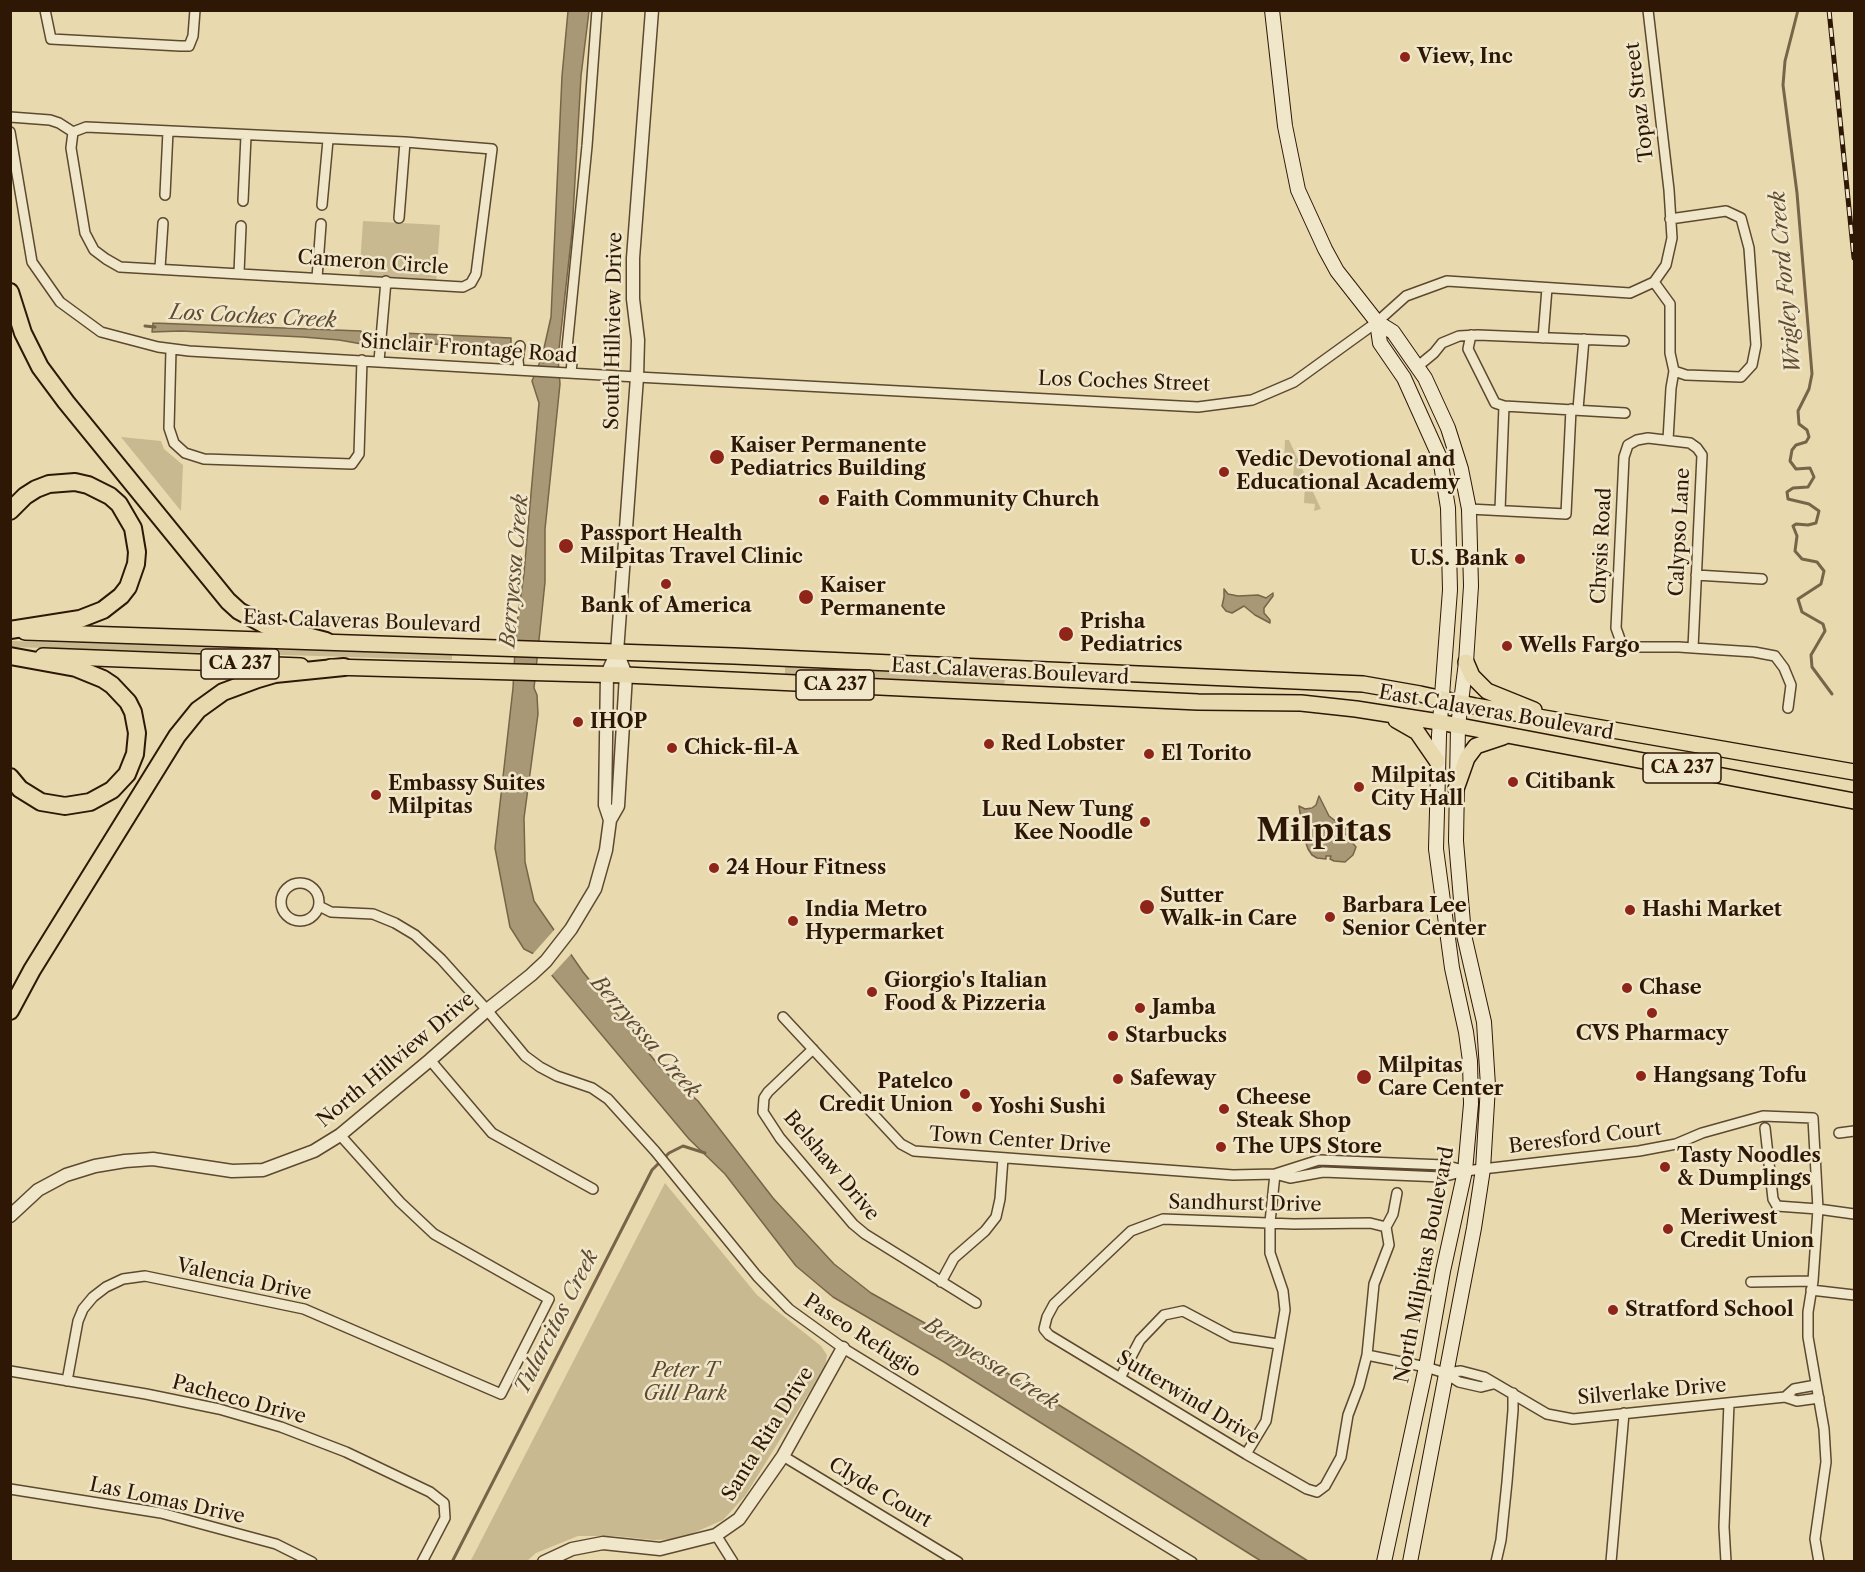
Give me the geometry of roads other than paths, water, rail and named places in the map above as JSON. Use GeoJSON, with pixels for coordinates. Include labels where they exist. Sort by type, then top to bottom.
{"type":"FeatureCollection","features":[{"type":"Feature","properties":{"kind":"highway"},"geometry":{"type":"LineString","coordinates":[[10,292],[23,333],[46,375],[228,601],[239,611],[265,625],[326,641]]}},
{"type":"Feature","properties":{"kind":"highway"},"geometry":{"type":"LineString","coordinates":[[10,511],[25,496],[49,484],[62,482],[88,485],[110,496],[119,504],[133,528],[137,552],[136,564],[128,587],[121,596],[103,610],[80,619],[10,631]]}},
{"type":"Feature","properties":{"kind":"highway","name":"East Calaveras Boulevard"},"geometry":{"type":"LineString","coordinates":[[10,631],[542,649],[1364,684],[1461,704],[1854,772]]}},
{"type":"Feature","properties":{"kind":"highway"},"geometry":{"type":"LineString","coordinates":[[10,656],[76,668],[103,678],[128,702],[133,712],[137,733],[135,754],[127,774],[112,790],[90,802],[66,806],[41,802],[20,789],[10,777]]}},
{"type":"Feature","properties":{"kind":"highway","name":"East Calaveras Boulevard"},"geometry":{"type":"LineString","coordinates":[[10,656],[344,668],[607,674],[1198,702],[1301,703],[1356,708],[1439,722],[1854,801]]}},
{"type":"Feature","properties":{"kind":"highway"},"geometry":{"type":"LineString","coordinates":[[1466,662],[1472,676],[1487,691],[1568,722]]}},
{"type":"Feature","properties":{"kind":"highway"},"geometry":{"type":"LineString","coordinates":[[10,1011],[32,970],[177,736],[198,710],[224,692],[275,674],[344,668]]}},
{"type":"Feature","properties":{"kind":"highway"},"geometry":{"type":"LineString","coordinates":[[1356,708],[1402,722],[1420,735],[1437,760]]}},
{"type":"Feature","properties":{"kind":"highway"},"geometry":{"type":"LineString","coordinates":[[1456,789],[1467,758],[1476,746],[1509,736]]}},
{"type":"Feature","properties":{"kind":"main road"},"geometry":{"type":"LineString","coordinates":[[1272,10],[1285,126],[1298,190],[1337,270],[1377,322]]}},
{"type":"Feature","properties":{"kind":"main road","name":"North Milpitas Boulevard"},"geometry":{"type":"LineString","coordinates":[[1377,322],[1393,332],[1425,378],[1448,428],[1461,469],[1468,509],[1471,586],[1466,662],[1458,726],[1456,841],[1464,935],[1484,1022],[1488,1086],[1483,1169],[1474,1228],[1410,1562]]}},
{"type":"Feature","properties":{"kind":"main road","name":"North Milpitas Boulevard"},"geometry":{"type":"LineString","coordinates":[[1377,322],[1380,343],[1404,378],[1440,458],[1447,497],[1450,590],[1439,722],[1436,849],[1452,968],[1470,1061],[1471,1104],[1466,1171],[1443,1271],[1426,1367],[1384,1562]]}},
{"type":"Feature","properties":{"kind":"street"},"geometry":{"type":"LineString","coordinates":[[45,10],[51,39],[180,46],[189,46],[193,36],[195,10]]}},
{"type":"Feature","properties":{"kind":"street"},"geometry":{"type":"LineString","coordinates":[[570,373],[572,362],[567,348],[587,146],[597,10]]}},
{"type":"Feature","properties":{"kind":"street","name":"South Hillview Drive"},"geometry":{"type":"LineString","coordinates":[[617,652],[638,377],[633,258],[652,10]]}},
{"type":"Feature","properties":{"kind":"street","name":"Topaz Street"},"geometry":{"type":"LineString","coordinates":[[1648,10],[1669,190],[1670,219]]}},
{"type":"Feature","properties":{"kind":"street"},"geometry":{"type":"LineString","coordinates":[[10,117],[50,120],[73,132]]}},
{"type":"Feature","properties":{"kind":"street","name":"Cameron Circle"},"geometry":{"type":"LineString","coordinates":[[86,127],[405,142],[492,149],[476,274],[471,283],[463,287],[120,267],[94,250],[85,233],[71,148],[73,132],[86,127]]}},
{"type":"Feature","properties":{"kind":"street"},"geometry":{"type":"LineString","coordinates":[[165,195],[168,131]]}},
{"type":"Feature","properties":{"kind":"street","name":"Sinclair Frontage Road"},"geometry":{"type":"LineString","coordinates":[[10,132],[32,262],[60,302],[101,332],[171,349],[638,377]]}},
{"type":"Feature","properties":{"kind":"street"},"geometry":{"type":"LineString","coordinates":[[243,201],[246,136]]}},
{"type":"Feature","properties":{"kind":"street"},"geometry":{"type":"LineString","coordinates":[[322,205],[328,140]]}},
{"type":"Feature","properties":{"kind":"street"},"geometry":{"type":"LineString","coordinates":[[399,218],[405,142]]}},
{"type":"Feature","properties":{"kind":"street"},"geometry":{"type":"LineString","coordinates":[[1668,440],[1674,371],[1670,353],[1670,304],[1654,282],[1666,265],[1671,238],[1670,219],[1726,211],[1741,218],[1749,248],[1756,345],[1752,365],[1741,376],[1686,375],[1674,371]]}},
{"type":"Feature","properties":{"kind":"street"},"geometry":{"type":"LineString","coordinates":[[160,268],[163,223]]}},
{"type":"Feature","properties":{"kind":"street"},"geometry":{"type":"LineString","coordinates":[[317,278],[321,225]]}},
{"type":"Feature","properties":{"kind":"street"},"geometry":{"type":"LineString","coordinates":[[239,273],[241,226]]}},
{"type":"Feature","properties":{"kind":"street"},"geometry":{"type":"LineString","coordinates":[[379,361],[386,281]]}},
{"type":"Feature","properties":{"kind":"street","name":"Los Coches Street"},"geometry":{"type":"LineString","coordinates":[[638,377],[1198,406],[1252,400],[1294,382],[1377,322],[1406,296],[1447,281],[1630,293],[1654,282]]}},
{"type":"Feature","properties":{"kind":"street"},"geometry":{"type":"LineString","coordinates":[[1543,338],[1547,288]]}},
{"type":"Feature","properties":{"kind":"street"},"geometry":{"type":"LineString","coordinates":[[1471,335],[1468,349],[1495,403],[1504,406],[1625,413]]}},
{"type":"Feature","properties":{"kind":"street"},"geometry":{"type":"LineString","coordinates":[[1417,367],[1442,343],[1458,336],[1624,341]]}},
{"type":"Feature","properties":{"kind":"street"},"geometry":{"type":"LineString","coordinates":[[1468,509],[1566,514],[1584,339]]}},
{"type":"Feature","properties":{"kind":"street"},"geometry":{"type":"LineString","coordinates":[[520,346],[518,360],[522,370]]}},
{"type":"Feature","properties":{"kind":"street"},"geometry":{"type":"LineString","coordinates":[[171,349],[169,428],[174,443],[185,453],[204,459],[352,464],[359,454],[362,360]]}},
{"type":"Feature","properties":{"kind":"street"},"geometry":{"type":"LineString","coordinates":[[1500,510],[1504,406]]}},
{"type":"Feature","properties":{"kind":"street","name":"Chysis Road"},"geometry":{"type":"LineString","coordinates":[[1668,440],[1648,438],[1637,440],[1628,445],[1624,457],[1616,628],[1621,642],[1631,647],[1693,648],[1754,652],[1775,656],[1784,668],[1791,685],[1788,708]]}},
{"type":"Feature","properties":{"kind":"street","name":"Calypso Lane"},"geometry":{"type":"LineString","coordinates":[[1668,440],[1690,443],[1702,455],[1693,648]]}},
{"type":"Feature","properties":{"kind":"street"},"geometry":{"type":"LineString","coordinates":[[1696,575],[1762,579]]}},
{"type":"Feature","properties":{"kind":"street","name":"North Hillview Drive"},"geometry":{"type":"LineString","coordinates":[[610,820],[605,805],[607,674],[617,652]]}},
{"type":"Feature","properties":{"kind":"street","name":"North Hillview Drive"},"geometry":{"type":"LineString","coordinates":[[10,1216],[38,1190],[66,1175],[95,1166],[153,1159],[232,1171],[263,1170],[314,1151],[340,1136],[531,975],[546,961],[571,929],[595,889],[606,850],[610,820],[618,806],[626,675],[617,652]]}},
{"type":"Feature","properties":{"kind":"street"},"geometry":{"type":"LineString","coordinates":[[308,885],[317,893],[319,906],[312,917],[307,920],[294,920],[282,907],[282,896],[290,886],[308,885]]}},
{"type":"Feature","properties":{"kind":"street","name":"Paseo Refugio"},"geometry":{"type":"LineString","coordinates":[[319,906],[331,912],[373,914],[415,935],[441,958],[525,1056],[557,1076],[592,1088],[608,1099],[655,1151],[757,1275],[789,1309],[843,1348],[1192,1562]]}},
{"type":"Feature","properties":{"kind":"street","name":"Town Center Drive"},"geometry":{"type":"LineString","coordinates":[[783,1017],[901,1144],[914,1151],[1233,1175],[1275,1174],[1319,1161],[1444,1165],[1466,1171]]}},
{"type":"Feature","properties":{"kind":"street","name":"Belshaw Drive"},"geometry":{"type":"LineString","coordinates":[[813,1048],[768,1092],[764,1098],[763,1112],[780,1138],[854,1224],[870,1238],[976,1303]]}},
{"type":"Feature","properties":{"kind":"street"},"geometry":{"type":"LineString","coordinates":[[430,1060],[492,1132],[593,1189]]}},
{"type":"Feature","properties":{"kind":"street","name":"Beresford Court"},"geometry":{"type":"LineString","coordinates":[[1466,1171],[1639,1151],[1666,1146],[1763,1116],[1813,1118],[1818,1209]]}},
{"type":"Feature","properties":{"kind":"street"},"geometry":{"type":"LineString","coordinates":[[1765,1128],[1773,1199],[1777,1206],[1854,1214]]}},
{"type":"Feature","properties":{"kind":"street"},"geometry":{"type":"LineString","coordinates":[[1839,1133],[1854,1131]]}},
{"type":"Feature","properties":{"kind":"street","name":"Valencia Drive"},"geometry":{"type":"LineString","coordinates":[[67,1381],[78,1321],[83,1309],[106,1287],[123,1279],[145,1276],[304,1309],[501,1394],[549,1299],[434,1234],[400,1202],[340,1136]]}},
{"type":"Feature","properties":{"kind":"street"},"geometry":{"type":"LineString","coordinates":[[941,1282],[954,1258],[985,1231],[996,1217],[1000,1199],[1003,1158]]}},
{"type":"Feature","properties":{"kind":"street"},"geometry":{"type":"LineString","coordinates":[[1246,1454],[1266,1421],[1285,1310],[1283,1291],[1270,1253],[1270,1222],[1275,1174]]}},
{"type":"Feature","properties":{"kind":"street"},"geometry":{"type":"LineString","coordinates":[[1367,1356],[1374,1284],[1389,1245],[1386,1227],[1393,1214],[1396,1193]]}},
{"type":"Feature","properties":{"kind":"street"},"geometry":{"type":"LineString","coordinates":[[1818,1209],[1808,1312],[1808,1337],[1824,1429],[1826,1462],[1815,1539],[1819,1562]]}},
{"type":"Feature","properties":{"kind":"street","name":"Sandhurst Drive"},"geometry":{"type":"LineString","coordinates":[[1044,1329],[1054,1304],[1131,1231],[1163,1219],[1294,1224],[1370,1223],[1386,1227]]}},
{"type":"Feature","properties":{"kind":"street"},"geometry":{"type":"LineString","coordinates":[[1751,1282],[1812,1286],[1854,1295]]}},
{"type":"Feature","properties":{"kind":"street"},"geometry":{"type":"LineString","coordinates":[[1120,1378],[1140,1340],[1164,1315],[1183,1311],[1232,1337],[1278,1344]]}},
{"type":"Feature","properties":{"kind":"street","name":"Sutterwind Drive"},"geometry":{"type":"LineString","coordinates":[[1044,1329],[1049,1335],[1246,1454],[1307,1490],[1317,1492],[1325,1486],[1341,1457],[1348,1415],[1367,1356]]}},
{"type":"Feature","properties":{"kind":"street","name":"Santa Rita Drive"},"geometry":{"type":"LineString","coordinates":[[545,1561],[572,1549],[603,1543],[660,1549],[716,1535],[739,1519],[783,1456],[843,1348]]}},
{"type":"Feature","properties":{"kind":"street","name":"Silverlake Drive"},"geometry":{"type":"LineString","coordinates":[[1367,1356],[1426,1367],[1445,1373],[1461,1371],[1484,1377],[1547,1414],[1580,1419],[1785,1397],[1797,1401],[1819,1398]]}},
{"type":"Feature","properties":{"kind":"street","name":"Pacheco Drive"},"geometry":{"type":"LineString","coordinates":[[10,1371],[219,1409],[281,1427],[346,1452],[430,1492],[444,1503],[445,1518],[422,1562]]}},
{"type":"Feature","properties":{"kind":"street","name":"Silverlake Drive"},"geometry":{"type":"LineString","coordinates":[[1785,1397],[1794,1389],[1816,1384]]}},
{"type":"Feature","properties":{"kind":"street"},"geometry":{"type":"LineString","coordinates":[[1496,1562],[1501,1540],[1507,1482],[1513,1393]]}},
{"type":"Feature","properties":{"kind":"street"},"geometry":{"type":"LineString","coordinates":[[1726,1562],[1724,1527],[1729,1403]]}},
{"type":"Feature","properties":{"kind":"street"},"geometry":{"type":"LineString","coordinates":[[1611,1562],[1624,1413]]}},
{"type":"Feature","properties":{"kind":"street","name":"Clyde Court"},"geometry":{"type":"LineString","coordinates":[[783,1456],[958,1562]]}},
{"type":"Feature","properties":{"kind":"street","name":"Las Lomas Drive"},"geometry":{"type":"LineString","coordinates":[[10,1489],[160,1513],[276,1544],[312,1562]]}},
{"type":"Feature","properties":{"kind":"street"},"geometry":{"type":"LineString","coordinates":[[716,1535],[732,1562]]}},
{"type":"Feature","properties":{"kind":"water","name":"Berryessa Creek"},"geometry":{"type":"Polygon","coordinates":[[[568,11],[589,11],[581,76],[572,232],[558,358],[560,384],[545,529],[545,582],[534,688],[537,695],[538,714],[524,818],[525,862],[534,901],[583,972],[660,1067],[698,1101],[773,1198],[834,1264],[871,1293],[939,1331],[1308,1561],[1261,1561],[944,1362],[833,1297],[796,1266],[725,1174],[689,1139],[534,954],[524,949],[510,927],[495,848],[513,688],[516,630],[524,573],[539,403],[532,381],[542,357],[551,317],[562,76],[568,11]]]}},
{"type":"Feature","properties":{"kind":"water"},"geometry":{"type":"Polygon","coordinates":[[[153,323],[361,331],[362,344],[303,337],[181,331],[152,332],[153,323]]]}},
{"type":"Feature","properties":{"kind":"water"},"geometry":{"type":"Polygon","coordinates":[[[402,333],[511,338],[511,349],[402,342],[402,333]]]}},
{"type":"Feature","properties":{"kind":"water"},"geometry":{"type":"Polygon","coordinates":[[[1224,589],[1228,594],[1238,596],[1258,595],[1266,598],[1273,593],[1264,608],[1264,613],[1270,623],[1244,606],[1232,613],[1226,611],[1222,606],[1224,589]]]}},
{"type":"Feature","properties":{"kind":"water"},"geometry":{"type":"Polygon","coordinates":[[[1319,796],[1329,816],[1350,832],[1349,835],[1341,834],[1341,838],[1350,840],[1356,847],[1353,855],[1345,862],[1334,861],[1330,859],[1331,856],[1326,856],[1326,859],[1317,858],[1308,849],[1307,824],[1300,813],[1299,806],[1305,809],[1312,808],[1316,805],[1319,796]]]}},
{"type":"Feature","properties":{"kind":"waterway","name":"Wrigley Ford Creek"},"geometry":{"type":"LineString","coordinates":[[1798,10],[1785,61],[1783,85],[1797,193],[1812,374],[1809,389],[1798,411],[1799,424],[1807,430],[1809,437],[1806,442],[1796,445],[1792,450],[1790,461],[1796,469],[1810,468],[1814,477],[1808,487],[1793,488],[1787,492],[1788,499],[1809,504],[1819,511],[1816,523],[1793,526],[1797,536],[1795,551],[1802,559],[1817,562],[1824,571],[1821,584],[1798,599],[1802,612],[1823,624],[1825,631],[1811,655],[1812,667],[1832,694]]}},
{"type":"Feature","properties":{"kind":"waterway","name":"Los Coches Creek"},"geometry":{"type":"LineString","coordinates":[[145,326],[155,327]]}},
{"type":"Feature","properties":{"kind":"waterway","name":"Los Coches Creek"},"geometry":{"type":"LineString","coordinates":[[534,356],[543,362]]}},
{"type":"Feature","properties":{"kind":"waterway","name":"Tularcitos Creek"},"geometry":{"type":"LineString","coordinates":[[452,1562],[652,1170],[669,1153],[683,1146],[705,1153]]}},
{"type":"Feature","properties":{"kind":"railway"},"geometry":{"type":"LineString","coordinates":[[1829,10],[1854,258]]}},
{"type":"Feature","properties":{"kind":"place","name":"View, Inc"},"geometry":{"type":"Point","coordinates":[1405,57]}},
{"type":"Feature","properties":{"kind":"place","name":"Kaiser Permanente Pediatrics Building"},"geometry":{"type":"Point","coordinates":[717,457]}},
{"type":"Feature","properties":{"kind":"place","name":"Vedic Devotional and Educational Academy"},"geometry":{"type":"Point","coordinates":[1224,472]}},
{"type":"Feature","properties":{"kind":"place","name":"Faith Community Church"},"geometry":{"type":"Point","coordinates":[824,500]}},
{"type":"Feature","properties":{"kind":"place","name":"Passport Health Milpitas Travel Clinic"},"geometry":{"type":"Point","coordinates":[566,546]}},
{"type":"Feature","properties":{"kind":"place","name":"U.S. Bank"},"geometry":{"type":"Point","coordinates":[1520,559]}},
{"type":"Feature","properties":{"kind":"place","name":"Bank of America"},"geometry":{"type":"Point","coordinates":[666,584]}},
{"type":"Feature","properties":{"kind":"place","name":"Kaiser Permanente"},"geometry":{"type":"Point","coordinates":[806,597]}},
{"type":"Feature","properties":{"kind":"place","name":"Prisha Pediatrics"},"geometry":{"type":"Point","coordinates":[1066,634]}},
{"type":"Feature","properties":{"kind":"place","name":"Wells Fargo"},"geometry":{"type":"Point","coordinates":[1507,646]}},
{"type":"Feature","properties":{"kind":"place","name":"IHOP"},"geometry":{"type":"Point","coordinates":[578,722]}},
{"type":"Feature","properties":{"kind":"place","name":"Red Lobster"},"geometry":{"type":"Point","coordinates":[989,744]}},
{"type":"Feature","properties":{"kind":"place","name":"Chick-fil-A"},"geometry":{"type":"Point","coordinates":[672,748]}},
{"type":"Feature","properties":{"kind":"place","name":"El Torito"},"geometry":{"type":"Point","coordinates":[1149,754]}},
{"type":"Feature","properties":{"kind":"place","name":"Citibank"},"geometry":{"type":"Point","coordinates":[1513,782]}},
{"type":"Feature","properties":{"kind":"place","name":"Milpitas City Hall"},"geometry":{"type":"Point","coordinates":[1359,787]}},
{"type":"Feature","properties":{"kind":"place","name":"Embassy Suites Milpitas"},"geometry":{"type":"Point","coordinates":[376,795]}},
{"type":"Feature","properties":{"kind":"place","name":"Luu New Tung Kee Noodle"},"geometry":{"type":"Point","coordinates":[1145,822]}},
{"type":"Feature","properties":{"kind":"place","name":"24 Hour Fitness"},"geometry":{"type":"Point","coordinates":[714,868]}},
{"type":"Feature","properties":{"kind":"place","name":"Sutter Walk-in Care"},"geometry":{"type":"Point","coordinates":[1147,907]}},
{"type":"Feature","properties":{"kind":"place","name":"Hashi Market"},"geometry":{"type":"Point","coordinates":[1630,910]}},
{"type":"Feature","properties":{"kind":"place","name":"Barbara Lee Senior Center"},"geometry":{"type":"Point","coordinates":[1330,917]}},
{"type":"Feature","properties":{"kind":"place","name":"India Metro Hypermarket"},"geometry":{"type":"Point","coordinates":[793,921]}},
{"type":"Feature","properties":{"kind":"place","name":"Chase"},"geometry":{"type":"Point","coordinates":[1627,988]}},
{"type":"Feature","properties":{"kind":"place","name":"Giorgio's Italian Food & Pizzeria"},"geometry":{"type":"Point","coordinates":[872,992]}},
{"type":"Feature","properties":{"kind":"place","name":"Jamba"},"geometry":{"type":"Point","coordinates":[1140,1008]}},
{"type":"Feature","properties":{"kind":"place","name":"CVS Pharmacy"},"geometry":{"type":"Point","coordinates":[1652,1013]}},
{"type":"Feature","properties":{"kind":"place","name":"Starbucks"},"geometry":{"type":"Point","coordinates":[1113,1036]}},
{"type":"Feature","properties":{"kind":"place","name":"Hangsang Tofu"},"geometry":{"type":"Point","coordinates":[1641,1076]}},
{"type":"Feature","properties":{"kind":"place","name":"Milpitas Care Center"},"geometry":{"type":"Point","coordinates":[1364,1077]}},
{"type":"Feature","properties":{"kind":"place","name":"Safeway"},"geometry":{"type":"Point","coordinates":[1118,1079]}},
{"type":"Feature","properties":{"kind":"place","name":"Patelco Credit Union"},"geometry":{"type":"Point","coordinates":[965,1094]}},
{"type":"Feature","properties":{"kind":"place","name":"Yoshi Sushi"},"geometry":{"type":"Point","coordinates":[977,1107]}},
{"type":"Feature","properties":{"kind":"place","name":"Cheese Steak Shop"},"geometry":{"type":"Point","coordinates":[1224,1109]}},
{"type":"Feature","properties":{"kind":"place","name":"The UPS Store"},"geometry":{"type":"Point","coordinates":[1221,1147]}},
{"type":"Feature","properties":{"kind":"place","name":"Tasty Noodles & Dumplings"},"geometry":{"type":"Point","coordinates":[1665,1167]}},
{"type":"Feature","properties":{"kind":"place","name":"Meriwest Credit Union"},"geometry":{"type":"Point","coordinates":[1668,1229]}},
{"type":"Feature","properties":{"kind":"place","name":"Stratford School"},"geometry":{"type":"Point","coordinates":[1613,1310]}},
{"type":"Feature","properties":{"kind":"district","name":"Milpitas"},"geometry":{"type":"Point","coordinates":[1324,832]}},
{"type":"Feature","properties":{"kind":"park label","name":"Peter T Gill Park"},"geometry":{"type":"Point","coordinates":[685,1382]}}]}
